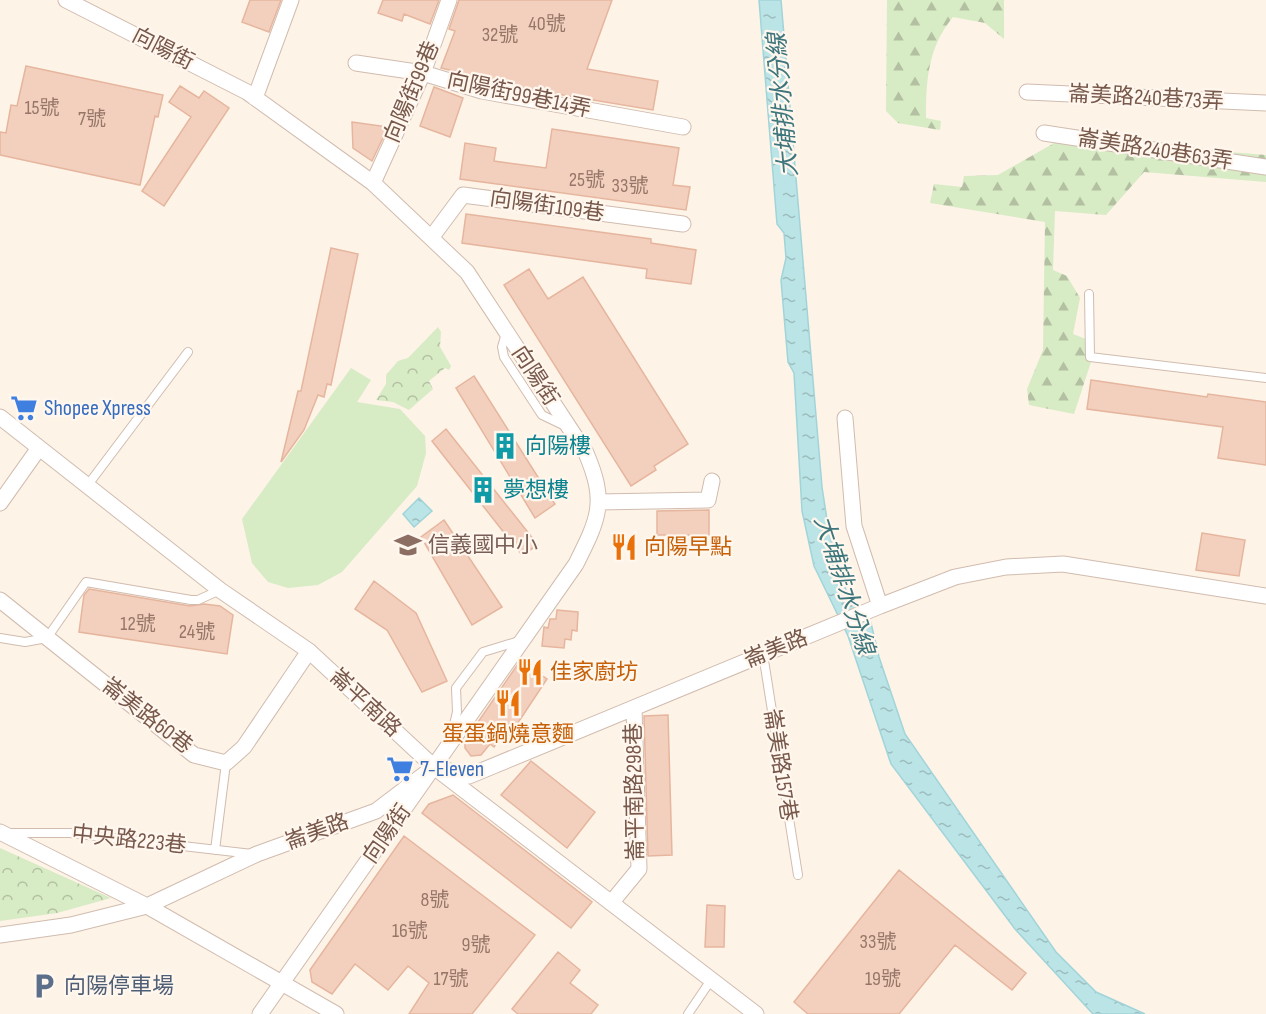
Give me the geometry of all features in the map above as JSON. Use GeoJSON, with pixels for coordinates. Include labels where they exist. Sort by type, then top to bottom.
{"type":"FeatureCollection","features":[{"type":"Feature","properties":{"kind":"street","name":"向陽街"},"geometry":{"type":"LineString","coordinates":[[66,0],[255,98],[373,183],[467,272],[586,453],[597,478],[599,502],[594,527],[576,564],[260,1014]]}},
{"type":"Feature","properties":{"kind":"street"},"geometry":{"type":"LineString","coordinates":[[255,98],[291,0]]}},
{"type":"Feature","properties":{"kind":"street","name":"向陽街99巷"},"geometry":{"type":"LineString","coordinates":[[373,183],[423,73],[449,0]]}},
{"type":"Feature","properties":{"kind":"street","name":"向陽街99巷14弄"},"geometry":{"type":"LineString","coordinates":[[356,63],[423,73],[482,91],[683,127]]}},
{"type":"Feature","properties":{"kind":"street","name":"崙美路240巷73弄"},"geometry":{"type":"LineString","coordinates":[[1027,92],[1266,103]]}},
{"type":"Feature","properties":{"kind":"street","name":"崙美路240巷63弄"},"geometry":{"type":"LineString","coordinates":[[1044,133],[1266,167]]}},
{"type":"Feature","properties":{"kind":"street","name":"向陽街109巷"},"geometry":{"type":"LineString","coordinates":[[431,238],[463,195],[683,224]]}},
{"type":"Feature","properties":{"kind":"street","name":"崙平南路"},"geometry":{"type":"LineString","coordinates":[[0,417],[220,590],[309,651],[434,767],[756,1014]]}},
{"type":"Feature","properties":{"kind":"street"},"geometry":{"type":"LineString","coordinates":[[845,418],[854,526],[880,606],[955,578],[1006,567],[1063,564],[1266,596]]}},
{"type":"Feature","properties":{"kind":"street"},"geometry":{"type":"LineString","coordinates":[[0,503],[39,448]]}},
{"type":"Feature","properties":{"kind":"street"},"geometry":{"type":"LineString","coordinates":[[599,502],[708,500],[712,481]]}},
{"type":"Feature","properties":{"kind":"street","name":"崙美路60巷"},"geometry":{"type":"LineString","coordinates":[[0,600],[194,755],[226,763]]}},
{"type":"Feature","properties":{"kind":"street","name":"崙美路"},"geometry":{"type":"LineString","coordinates":[[0,935],[71,925],[147,906],[257,854],[376,811],[434,767],[468,776],[880,606]]}},
{"type":"Feature","properties":{"kind":"street"},"geometry":{"type":"LineString","coordinates":[[226,763],[243,747],[309,651]]}},
{"type":"Feature","properties":{"kind":"street","name":"崙平南路298巷"},"geometry":{"type":"LineString","coordinates":[[611,903],[639,869],[634,708]]}},
{"type":"Feature","properties":{"kind":"street"},"geometry":{"type":"LineString","coordinates":[[1,832],[147,906],[336,1014]]}},
{"type":"Feature","properties":{"kind":"lane"},"geometry":{"type":"LineString","coordinates":[[1089,294],[1090,357],[1266,378]]}},
{"type":"Feature","properties":{"kind":"lane"},"geometry":{"type":"LineString","coordinates":[[87,486],[188,352]]}},
{"type":"Feature","properties":{"kind":"lane"},"geometry":{"type":"LineString","coordinates":[[0,638],[25,642],[47,638],[86,582],[191,600],[198,600],[220,590]]}},
{"type":"Feature","properties":{"kind":"lane"},"geometry":{"type":"LineString","coordinates":[[450,744],[457,712],[456,688],[483,652],[516,642],[527,634]]}},
{"type":"Feature","properties":{"kind":"lane","name":"崙美路157巷"},"geometry":{"type":"LineString","coordinates":[[763,654],[798,875]]}},
{"type":"Feature","properties":{"kind":"lane"},"geometry":{"type":"LineString","coordinates":[[215,850],[226,763]]}},
{"type":"Feature","properties":{"kind":"lane","name":"中央路223巷"},"geometry":{"type":"LineString","coordinates":[[1,832],[70,833],[257,854]]}},
{"type":"Feature","properties":{"kind":"lane"},"geometry":{"type":"LineString","coordinates":[[688,1014],[711,980]]}},
{"type":"Feature","properties":{"kind":"green space"},"geometry":{"type":"Polygon","coordinates":[[[887,0],[1004,0],[1004,39],[985,23],[953,17],[938,40],[928,77],[926,118],[941,121],[940,130],[898,123],[886,111],[887,0]]]}},
{"type":"Feature","properties":{"kind":"green space"},"geometry":{"type":"Polygon","coordinates":[[[1063,138],[1266,155],[1266,182],[1144,172],[1106,215],[1055,211],[1053,270],[1067,276],[1080,298],[1073,334],[1091,341],[1092,359],[1074,414],[1029,405],[1027,389],[1043,350],[1045,222],[930,203],[934,184],[962,187],[964,176],[998,175],[1063,138]]]}},
{"type":"Feature","properties":{"kind":"green space"},"geometry":{"type":"Polygon","coordinates":[[[438,327],[441,332],[440,347],[451,366],[449,370],[445,368],[429,381],[433,389],[409,410],[393,402],[376,400],[386,384],[386,375],[398,361],[408,358],[438,327]]]}},
{"type":"Feature","properties":{"kind":"green space"},"geometry":{"type":"Polygon","coordinates":[[[351,368],[371,380],[357,402],[400,409],[425,436],[426,453],[417,486],[342,572],[318,585],[288,588],[268,582],[252,563],[242,519],[351,368]]]}},
{"type":"Feature","properties":{"kind":"green space"},"geometry":{"type":"Polygon","coordinates":[[[0,848],[111,898],[57,913],[0,921],[0,848]]]}},
{"type":"Feature","properties":{"kind":"water","name":"大埔排水分線"},"geometry":{"type":"Polygon","coordinates":[[[759,0],[781,0],[822,487],[829,533],[846,590],[871,623],[879,657],[905,734],[1056,952],[1096,992],[1145,1014],[1093,1014],[1015,929],[891,764],[848,636],[814,566],[802,511],[794,373],[788,362],[781,280],[786,258],[784,233],[777,224],[759,0]]]}},
{"type":"Feature","properties":{"kind":"water"},"geometry":{"type":"Polygon","coordinates":[[[419,498],[432,511],[414,527],[403,514],[419,498]]]}},
{"type":"Feature","properties":{"kind":"building"},"geometry":{"type":"Polygon","coordinates":[[[250,0],[281,0],[269,32],[242,22],[250,0]]]}},
{"type":"Feature","properties":{"kind":"building"},"geometry":{"type":"Polygon","coordinates":[[[383,0],[439,0],[430,24],[404,14],[402,21],[378,13],[383,0]]]}},
{"type":"Feature","properties":{"kind":"building"},"geometry":{"type":"Polygon","coordinates":[[[459,0],[612,0],[587,69],[658,81],[653,110],[527,89],[441,68],[455,31],[449,29],[459,0]]]}},
{"type":"Feature","properties":{"kind":"building"},"geometry":{"type":"Polygon","coordinates":[[[26,66],[163,95],[158,117],[155,116],[140,185],[0,155],[0,132],[6,133],[11,105],[17,106],[26,66]]]}},
{"type":"Feature","properties":{"kind":"building"},"geometry":{"type":"Polygon","coordinates":[[[180,86],[199,98],[204,91],[229,108],[164,206],[142,191],[191,117],[169,102],[180,86]]]}},
{"type":"Feature","properties":{"kind":"building"},"geometry":{"type":"Polygon","coordinates":[[[434,87],[463,98],[450,137],[420,126],[434,87]]]}},
{"type":"Feature","properties":{"kind":"building"},"geometry":{"type":"Polygon","coordinates":[[[352,122],[388,127],[372,161],[353,148],[352,122]]]}},
{"type":"Feature","properties":{"kind":"building"},"geometry":{"type":"Polygon","coordinates":[[[552,129],[679,148],[673,185],[690,187],[686,210],[460,179],[465,143],[496,148],[494,161],[546,168],[552,129]]]}},
{"type":"Feature","properties":{"kind":"building"},"geometry":{"type":"Polygon","coordinates":[[[466,214],[651,239],[651,243],[696,250],[691,284],[646,278],[647,269],[462,243],[466,214]]]}},
{"type":"Feature","properties":{"kind":"building"},"geometry":{"type":"Polygon","coordinates":[[[331,248],[358,254],[331,385],[327,384],[324,397],[318,395],[304,430],[281,462],[298,391],[301,391],[331,248]]]}},
{"type":"Feature","properties":{"kind":"building"},"geometry":{"type":"Polygon","coordinates":[[[529,269],[548,299],[583,277],[688,444],[654,466],[656,470],[631,486],[504,285],[529,269]]]}},
{"type":"Feature","properties":{"kind":"building","name":"向陽樓"},"geometry":{"type":"Polygon","coordinates":[[[474,376],[555,504],[535,518],[456,388],[474,376]]]}},
{"type":"Feature","properties":{"kind":"building"},"geometry":{"type":"Polygon","coordinates":[[[1091,380],[1207,397],[1208,394],[1266,402],[1266,465],[1218,458],[1223,427],[1087,409],[1091,380]]]}},
{"type":"Feature","properties":{"kind":"building","name":"夢想樓"},"geometry":{"type":"Polygon","coordinates":[[[446,429],[538,545],[522,555],[509,539],[432,441],[446,429]]]}},
{"type":"Feature","properties":{"kind":"building"},"geometry":{"type":"Polygon","coordinates":[[[709,510],[709,535],[657,535],[657,511],[709,510]]]}},
{"type":"Feature","properties":{"kind":"building"},"geometry":{"type":"Polygon","coordinates":[[[444,520],[502,607],[472,625],[421,537],[444,520]]]}},
{"type":"Feature","properties":{"kind":"building"},"geometry":{"type":"Polygon","coordinates":[[[1202,533],[1245,540],[1239,576],[1196,570],[1202,533]]]}},
{"type":"Feature","properties":{"kind":"building"},"geometry":{"type":"Polygon","coordinates":[[[374,581],[416,613],[447,681],[422,692],[387,630],[355,609],[374,581]]]}},
{"type":"Feature","properties":{"kind":"building"},"geometry":{"type":"Polygon","coordinates":[[[89,589],[190,606],[204,604],[220,606],[233,615],[227,654],[79,632],[84,595],[89,589]]]}},
{"type":"Feature","properties":{"kind":"building"},"geometry":{"type":"Polygon","coordinates":[[[557,610],[578,612],[577,631],[572,630],[571,640],[565,639],[564,648],[542,646],[544,627],[548,628],[550,619],[556,619],[557,610]]]}},
{"type":"Feature","properties":{"kind":"building"},"geometry":{"type":"Polygon","coordinates":[[[520,661],[547,679],[506,741],[501,737],[494,747],[490,744],[481,755],[471,756],[465,748],[465,741],[520,661]]]}},
{"type":"Feature","properties":{"kind":"building"},"geometry":{"type":"Polygon","coordinates":[[[668,715],[672,855],[648,856],[644,716],[668,715]]]}},
{"type":"Feature","properties":{"kind":"building"},"geometry":{"type":"Polygon","coordinates":[[[531,761],[595,812],[567,848],[501,795],[531,761]]]}},
{"type":"Feature","properties":{"kind":"building"},"geometry":{"type":"Polygon","coordinates":[[[453,795],[592,902],[571,928],[422,813],[429,804],[453,795]]]}},
{"type":"Feature","properties":{"kind":"building"},"geometry":{"type":"Polygon","coordinates":[[[404,836],[535,935],[472,1014],[409,1014],[429,983],[408,966],[388,990],[355,964],[332,994],[312,982],[310,970],[404,836]]]}},
{"type":"Feature","properties":{"kind":"building"},"geometry":{"type":"Polygon","coordinates":[[[899,870],[1026,973],[1012,990],[955,945],[899,1014],[808,1014],[794,1002],[899,870]]]}},
{"type":"Feature","properties":{"kind":"building"},"geometry":{"type":"Polygon","coordinates":[[[707,905],[725,906],[724,947],[705,947],[707,905]]]}},
{"type":"Feature","properties":{"kind":"building"},"geometry":{"type":"Polygon","coordinates":[[[558,952],[580,970],[570,983],[598,1005],[591,1014],[518,1014],[512,1009],[558,952]]]}},
{"type":"Feature","properties":{"kind":"place","name":"Shopee Xpress"},"geometry":{"type":"Point","coordinates":[24,408]}},
{"type":"Feature","properties":{"kind":"place","name":"向陽樓"},"geometry":{"type":"Point","coordinates":[505,446]}},
{"type":"Feature","properties":{"kind":"place","name":"夢想樓"},"geometry":{"type":"Point","coordinates":[483,490]}},
{"type":"Feature","properties":{"kind":"place","name":"信義國中小"},"geometry":{"type":"Point","coordinates":[408,545]}},
{"type":"Feature","properties":{"kind":"place","name":"向陽早點"},"geometry":{"type":"Point","coordinates":[624,547]}},
{"type":"Feature","properties":{"kind":"place","name":"佳家廚坊"},"geometry":{"type":"Point","coordinates":[530,672]}},
{"type":"Feature","properties":{"kind":"place","name":"蛋蛋鍋燒意麵"},"geometry":{"type":"Point","coordinates":[508,703]}},
{"type":"Feature","properties":{"kind":"place","name":"7-Eleven"},"geometry":{"type":"Point","coordinates":[400,769]}},
{"type":"Feature","properties":{"kind":"place","name":"向陽停車場"},"geometry":{"type":"Point","coordinates":[44,986]}}]}
